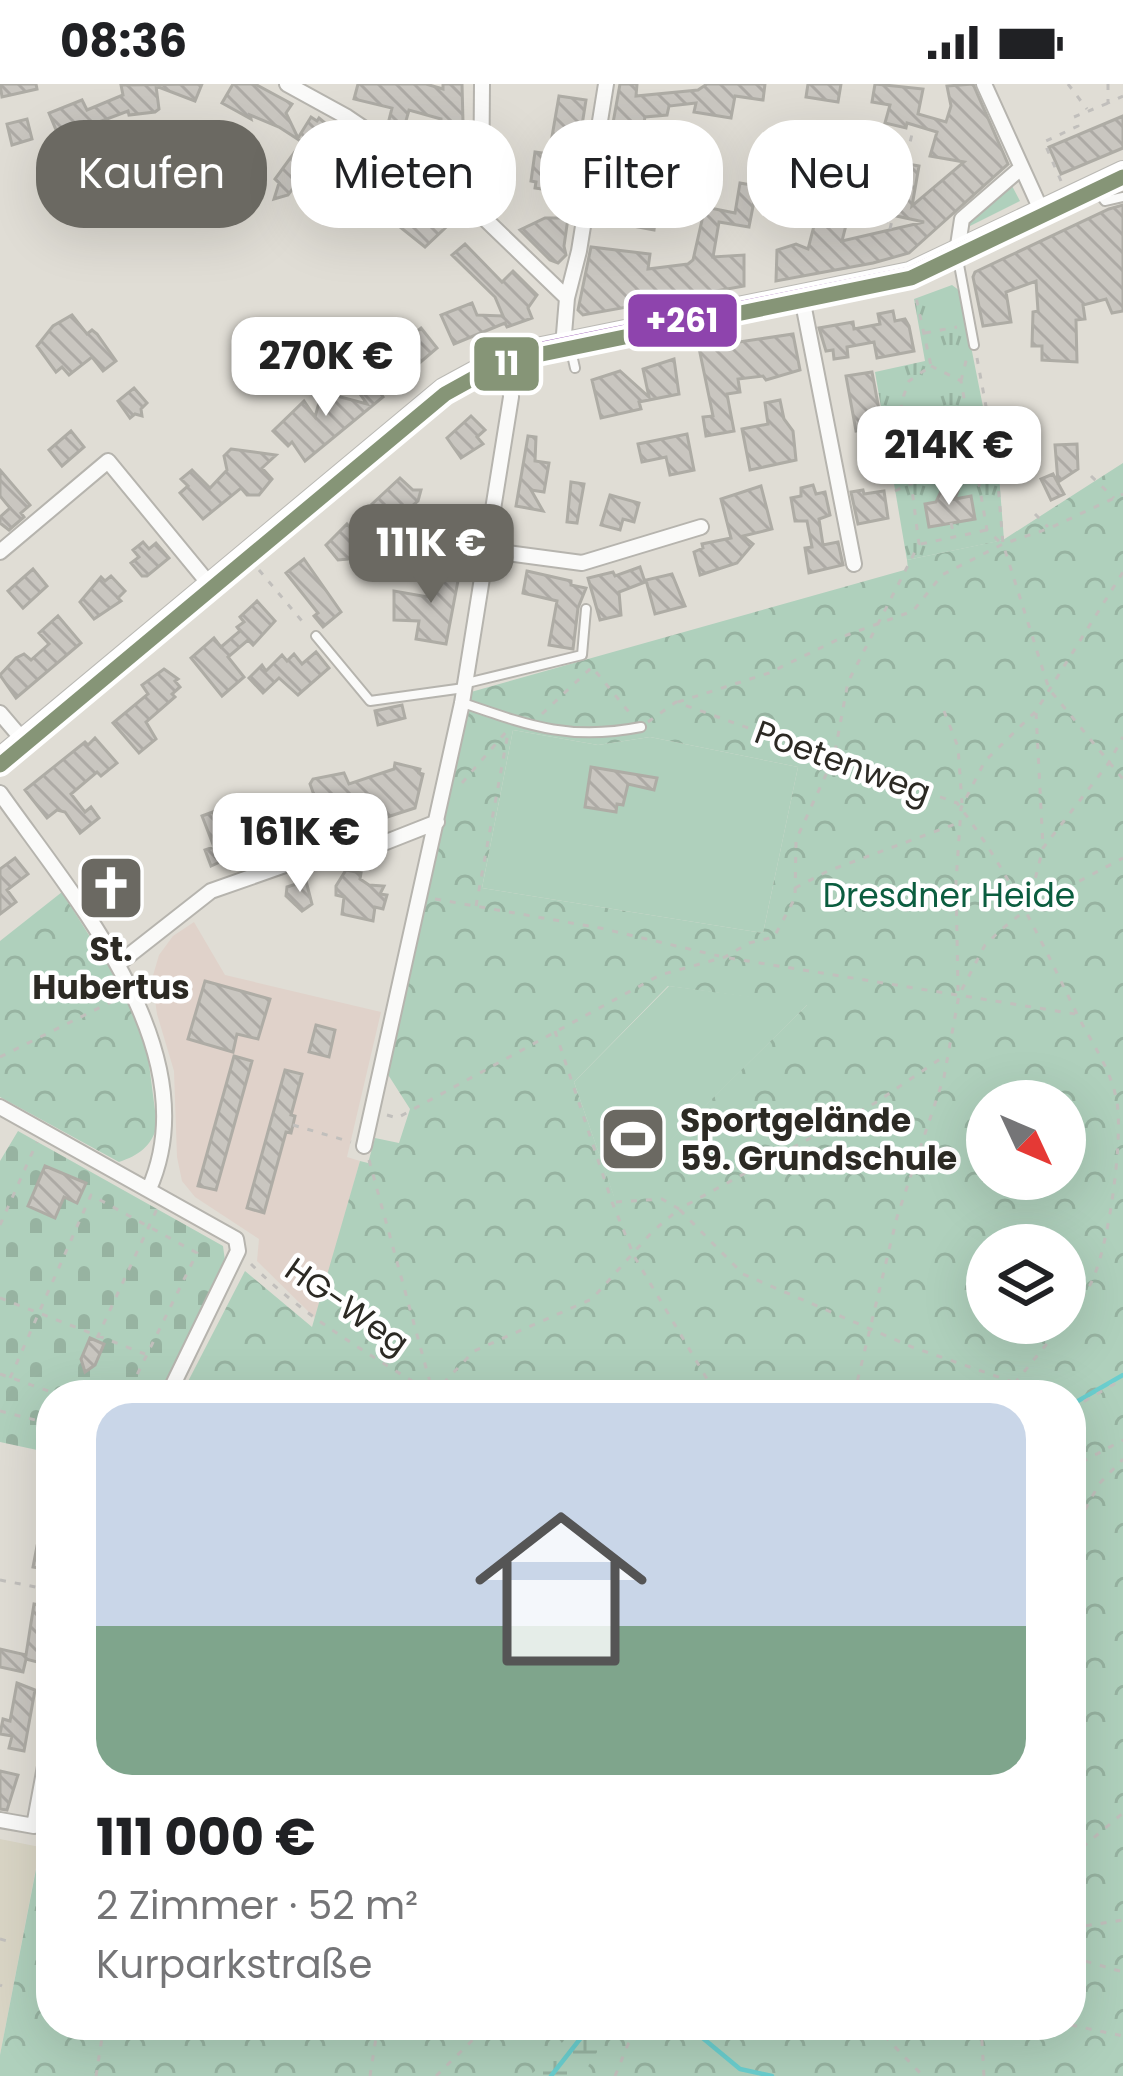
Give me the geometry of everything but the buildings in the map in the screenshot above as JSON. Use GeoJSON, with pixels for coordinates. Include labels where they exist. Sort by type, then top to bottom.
{"type":"FeatureCollection","features":[{"type":"Feature","properties":{"kind":"main road"},"geometry":{"type":"LineString","coordinates":[[0,760],[444,390],[508,358],[910,274],[1123,173]]}},
{"type":"Feature","properties":{"kind":"street"},"geometry":{"type":"LineString","coordinates":[[286,84],[351,120]]}},
{"type":"Feature","properties":{"kind":"street"},"geometry":{"type":"LineString","coordinates":[[482,84],[482,120]]}},
{"type":"Feature","properties":{"kind":"street"},"geometry":{"type":"LineString","coordinates":[[567,345],[567,298],[606,84]]}},
{"type":"Feature","properties":{"kind":"street"},"geometry":{"type":"LineString","coordinates":[[984,84],[1042,212]]}},
{"type":"Feature","properties":{"kind":"street"},"geometry":{"type":"LineString","coordinates":[[957,252],[962,219],[1021,168]]}},
{"type":"Feature","properties":{"kind":"street"},"geometry":{"type":"LineString","coordinates":[[497,228],[567,298]]}},
{"type":"Feature","properties":{"kind":"street"},"geometry":{"type":"LineString","coordinates":[[802,298],[854,564]]}},
{"type":"Feature","properties":{"kind":"street"},"geometry":{"type":"LineString","coordinates":[[364,1146],[464,691],[511,397],[508,358]]}},
{"type":"Feature","properties":{"kind":"street"},"geometry":{"type":"LineString","coordinates":[[0,552],[108,461],[210,585]]}},
{"type":"Feature","properties":{"kind":"street"},"geometry":{"type":"LineString","coordinates":[[485,550],[582,563],[701,527]]}},
{"type":"Feature","properties":{"kind":"street"},"geometry":{"type":"LineString","coordinates":[[0,713],[23,740]]}},
{"type":"Feature","properties":{"kind":"street"},"geometry":{"type":"LineString","coordinates":[[0,793],[134,992],[155,1054],[165,1128],[156,1193]]}},
{"type":"Feature","properties":{"kind":"street"},"geometry":{"type":"LineString","coordinates":[[118,964],[211,891],[328,850],[371,848],[437,822]]}},
{"type":"Feature","properties":{"kind":"street"},"geometry":{"type":"LineString","coordinates":[[0,1106],[236,1239],[238,1251],[175,1380]]}},
{"type":"Feature","properties":{"kind":"street"},"geometry":{"type":"LineString","coordinates":[[0,1820],[34,1826],[36,1815]]}},
{"type":"Feature","properties":{"kind":"lane"},"geometry":{"type":"LineString","coordinates":[[1094,187],[1105,201],[1123,197]]}},
{"type":"Feature","properties":{"kind":"lane"},"geometry":{"type":"LineString","coordinates":[[957,252],[974,345]]}},
{"type":"Feature","properties":{"kind":"lane"},"geometry":{"type":"LineString","coordinates":[[567,345],[575,368]]}},
{"type":"Feature","properties":{"kind":"lane"},"geometry":{"type":"LineString","coordinates":[[316,636],[370,700],[464,691],[582,656],[586,609]]}},
{"type":"Feature","properties":{"kind":"lane"},"geometry":{"type":"LineString","coordinates":[[464,691],[530,725],[599,736],[641,727]]}},
{"type":"Feature","properties":{"kind":"path"},"geometry":{"type":"LineString","coordinates":[[1067,84],[1089,110]]}},
{"type":"Feature","properties":{"kind":"path"},"geometry":{"type":"LineString","coordinates":[[1108,84],[1108,103]]}},
{"type":"Feature","properties":{"kind":"path"},"geometry":{"type":"LineString","coordinates":[[1070,199],[1044,142],[1078,126],[1074,117],[1123,96]]}},
{"type":"Feature","properties":{"kind":"path"},"geometry":{"type":"LineString","coordinates":[[910,274],[931,366]]}},
{"type":"Feature","properties":{"kind":"path"},"geometry":{"type":"LineString","coordinates":[[924,333],[971,325]]}},
{"type":"Feature","properties":{"kind":"path"},"geometry":{"type":"LineString","coordinates":[[974,345],[961,381],[987,530],[1003,544]]}},
{"type":"Feature","properties":{"kind":"path"},"geometry":{"type":"LineString","coordinates":[[974,345],[996,460],[1003,544],[1049,689],[1123,779]]}},
{"type":"Feature","properties":{"kind":"path"},"geometry":{"type":"LineString","coordinates":[[931,366],[961,381]]}},
{"type":"Feature","properties":{"kind":"path"},"geometry":{"type":"LineString","coordinates":[[373,1111],[397,1118],[660,975],[774,938],[795,898],[796,840],[834,757],[848,682],[919,544],[902,393],[919,372],[931,366]]}},
{"type":"Feature","properties":{"kind":"path"},"geometry":{"type":"LineString","coordinates":[[895,491],[996,460]]}},
{"type":"Feature","properties":{"kind":"path"},"geometry":{"type":"LineString","coordinates":[[1091,476],[1114,499]]}},
{"type":"Feature","properties":{"kind":"path"},"geometry":{"type":"LineString","coordinates":[[530,725],[592,667],[641,727],[676,702],[769,673],[847,635],[914,611],[942,575],[1123,494]]}},
{"type":"Feature","properties":{"kind":"path"},"geometry":{"type":"LineString","coordinates":[[1035,514],[1050,528]]}},
{"type":"Feature","properties":{"kind":"path"},"geometry":{"type":"LineString","coordinates":[[951,523],[954,537]]}},
{"type":"Feature","properties":{"kind":"path"},"geometry":{"type":"LineString","coordinates":[[919,544],[987,530]]}},
{"type":"Feature","properties":{"kind":"path"},"geometry":{"type":"LineString","coordinates":[[246,555],[316,636]]}},
{"type":"Feature","properties":{"kind":"path"},"geometry":{"type":"LineString","coordinates":[[962,806],[985,761],[1036,711],[1123,572]]}},
{"type":"Feature","properties":{"kind":"path","name":"Poetenweg"},"geometry":{"type":"LineString","coordinates":[[676,702],[962,806],[1028,909],[1111,1075],[1119,1147],[1092,1282],[1086,1291]]}},
{"type":"Feature","properties":{"kind":"path"},"geometry":{"type":"LineString","coordinates":[[857,1380],[897,1217],[948,1054],[959,995],[956,882],[962,806],[958,747],[944,711]]}},
{"type":"Feature","properties":{"kind":"path"},"geometry":{"type":"LineString","coordinates":[[1028,909],[1043,848],[1036,711]]}},
{"type":"Feature","properties":{"kind":"path"},"geometry":{"type":"LineString","coordinates":[[441,801],[479,767],[509,728],[476,908]]}},
{"type":"Feature","properties":{"kind":"path"},"geometry":{"type":"LineString","coordinates":[[1043,848],[1108,764],[1123,736]]}},
{"type":"Feature","properties":{"kind":"path"},"geometry":{"type":"LineString","coordinates":[[795,888],[960,822]]}},
{"type":"Feature","properties":{"kind":"path"},"geometry":{"type":"LineString","coordinates":[[959,995],[985,944],[1028,909],[1123,858]]}},
{"type":"Feature","properties":{"kind":"path"},"geometry":{"type":"LineString","coordinates":[[421,896],[600,928],[725,957],[1077,1014]]}},
{"type":"Feature","properties":{"kind":"path"},"geometry":{"type":"LineString","coordinates":[[0,1057],[134,992]]}},
{"type":"Feature","properties":{"kind":"path"},"geometry":{"type":"LineString","coordinates":[[554,1030],[634,1256],[708,1380]]}},
{"type":"Feature","properties":{"kind":"path"},"geometry":{"type":"LineString","coordinates":[[448,1380],[474,1351],[592,1299],[679,1209],[874,1103],[948,1054]]}},
{"type":"Feature","properties":{"kind":"path"},"geometry":{"type":"LineString","coordinates":[[293,1125],[337,1137]]}},
{"type":"Feature","properties":{"kind":"path"},"geometry":{"type":"LineString","coordinates":[[0,1226],[42,1130]]}},
{"type":"Feature","properties":{"kind":"path"},"geometry":{"type":"LineString","coordinates":[[364,1146],[430,1380]]}},
{"type":"Feature","properties":{"kind":"path"},"geometry":{"type":"LineString","coordinates":[[97,1337],[149,1227],[156,1193]]}},
{"type":"Feature","properties":{"kind":"path"},"geometry":{"type":"LineString","coordinates":[[10,1378],[91,1195],[197,1253],[134,1380]]}},
{"type":"Feature","properties":{"kind":"path"},"geometry":{"type":"LineString","coordinates":[[612,1202],[662,1199],[679,1209],[743,1274],[912,1347],[1007,1380]]}},
{"type":"Feature","properties":{"kind":"path"},"geometry":{"type":"LineString","coordinates":[[0,1210],[8,1208]]}},
{"type":"Feature","properties":{"kind":"path","name":"HG-Weg"},"geometry":{"type":"LineString","coordinates":[[238,1251],[276,1289],[327,1328],[410,1380]]}},
{"type":"Feature","properties":{"kind":"path"},"geometry":{"type":"LineString","coordinates":[[0,1298],[147,1355]]}},
{"type":"Feature","properties":{"kind":"path","name":"Poetenweg"},"geometry":{"type":"LineString","coordinates":[[1015,1380],[1046,1344]]}},
{"type":"Feature","properties":{"kind":"path"},"geometry":{"type":"LineString","coordinates":[[0,1374],[36,1387]]}},
{"type":"Feature","properties":{"kind":"path"},"geometry":{"type":"LineString","coordinates":[[1086,1400],[1123,1379]]}},
{"type":"Feature","properties":{"kind":"path"},"geometry":{"type":"LineString","coordinates":[[0,1411],[36,1420]]}},
{"type":"Feature","properties":{"kind":"path"},"geometry":{"type":"LineString","coordinates":[[1086,1460],[1123,1440]]}},
{"type":"Feature","properties":{"kind":"path"},"geometry":{"type":"LineString","coordinates":[[1086,1508],[1099,1484],[1123,1459]]}},
{"type":"Feature","properties":{"kind":"path"},"geometry":{"type":"LineString","coordinates":[[0,1580],[36,1587]]}},
{"type":"Feature","properties":{"kind":"path"},"geometry":{"type":"LineString","coordinates":[[1086,1844],[1123,1813]]}},
{"type":"Feature","properties":{"kind":"path"},"geometry":{"type":"LineString","coordinates":[[1086,1926],[1123,1920]]}},
{"type":"Feature","properties":{"kind":"path"},"geometry":{"type":"LineString","coordinates":[[0,1940],[11,1942]]}},
{"type":"Feature","properties":{"kind":"path"},"geometry":{"type":"LineString","coordinates":[[1086,1961],[1123,1972]]}},
{"type":"Feature","properties":{"kind":"path"},"geometry":{"type":"LineString","coordinates":[[1086,2028],[1123,2036]]}},
{"type":"Feature","properties":{"kind":"path"},"geometry":{"type":"LineString","coordinates":[[96,2076],[102,2040]]}},
{"type":"Feature","properties":{"kind":"path"},"geometry":{"type":"LineString","coordinates":[[370,2076],[376,2040]]}},
{"type":"Feature","properties":{"kind":"path"},"geometry":{"type":"LineString","coordinates":[[438,2075],[473,2040]]}},
{"type":"Feature","properties":{"kind":"path"},"geometry":{"type":"LineString","coordinates":[[615,2076],[629,2040]]}},
{"type":"Feature","properties":{"kind":"path"},"geometry":{"type":"LineString","coordinates":[[888,2040],[922,2076]]}},
{"type":"Feature","properties":{"kind":"path"},"geometry":{"type":"LineString","coordinates":[[982,2040],[984,2076]]}},
{"type":"Feature","properties":{"kind":"shaded area"},"geometry":{"type":"Polygon","coordinates":[[[194,922],[225,975],[381,1012],[347,1157],[360,1161],[316,1319],[257,1261],[259,1239],[195,1197],[182,1181],[174,1071],[152,979],[159,955],[173,936],[194,922]]]}},
{"type":"Feature","properties":{"kind":"shaded area"},"geometry":{"type":"Polygon","coordinates":[[[0,1839],[36,1846],[36,1868],[0,2055],[0,1839]]]}},
{"type":"Feature","properties":{"kind":"green space"},"geometry":{"type":"Polygon","coordinates":[[[1011,184],[1020,201],[968,227],[968,223],[1011,184]]]}},
{"type":"Feature","properties":{"kind":"green space"},"geometry":{"type":"Polygon","coordinates":[[[952,285],[960,291],[994,462],[998,462],[1004,540],[907,560],[875,372],[925,361],[914,299],[952,285]]]}},
{"type":"Feature","properties":{"kind":"green space","name":"Dresdner Heide"},"geometry":{"type":"Polygon","coordinates":[[[1123,463],[1123,2076],[0,2076],[0,2055],[36,1869],[36,2040],[1086,2040],[1086,1380],[189,1380],[245,1271],[312,1327],[360,1161],[368,1163],[375,1138],[399,1143],[410,1109],[387,1073],[471,692],[908,569],[907,560],[1003,540],[1123,463]],[[513,730],[482,888],[763,933],[798,767],[650,737],[598,745],[513,730]],[[668,986],[574,1082],[614,1196],[807,1005],[668,986]]]}},
{"type":"Feature","properties":{"kind":"green space"},"geometry":{"type":"Polygon","coordinates":[[[513,730],[598,745],[650,737],[798,767],[763,933],[482,888],[513,730]]]}},
{"type":"Feature","properties":{"kind":"green space"},"geometry":{"type":"Polygon","coordinates":[[[62,892],[127,996],[148,1056],[157,1126],[143,1149],[119,1162],[0,1097],[0,941],[62,892]]]}},
{"type":"Feature","properties":{"kind":"green space","name":"Sportgelände 59. Grundschule"},"geometry":{"type":"Polygon","coordinates":[[[669,986],[808,1004],[614,1197],[574,1082],[669,986]]]}},
{"type":"Feature","properties":{"kind":"green space"},"geometry":{"type":"Polygon","coordinates":[[[18,1131],[223,1246],[225,1261],[167,1380],[36,1380],[36,1450],[0,1442],[0,1161],[18,1131]]]}},
{"type":"Feature","properties":{"kind":"green space"},"geometry":{"type":"Polygon","coordinates":[[[565,2040],[605,2040],[582,2076],[530,2076],[565,2040]]]}},
{"type":"Feature","properties":{"kind":"waterway"},"geometry":{"type":"LineString","coordinates":[[1086,1396],[1123,1375]]}},
{"type":"Feature","properties":{"kind":"waterway"},"geometry":{"type":"LineString","coordinates":[[551,2076],[579,2040]]}},
{"type":"Feature","properties":{"kind":"waterway"},"geometry":{"type":"LineString","coordinates":[[705,2040],[740,2069],[772,2076]]}},
{"type":"Feature","properties":{"kind":"transit line","name":"+261"},"geometry":{"type":"LineString","coordinates":[[0,760],[444,390],[490,365],[537,350],[910,274],[1123,173]]}},
{"type":"Feature","properties":{"kind":"transit line","name":"11"},"geometry":{"type":"LineString","coordinates":[[0,765],[445,394],[492,368],[911,278],[1123,177]]}},
{"type":"Feature","properties":{"kind":"place","name":"St. Hubertus"},"geometry":{"type":"Point","coordinates":[111,888]}},
{"type":"Feature","properties":{"kind":"place","name":"Sportgelände 59. Grundschule"},"geometry":{"type":"Point","coordinates":[633,1139]}}]}
